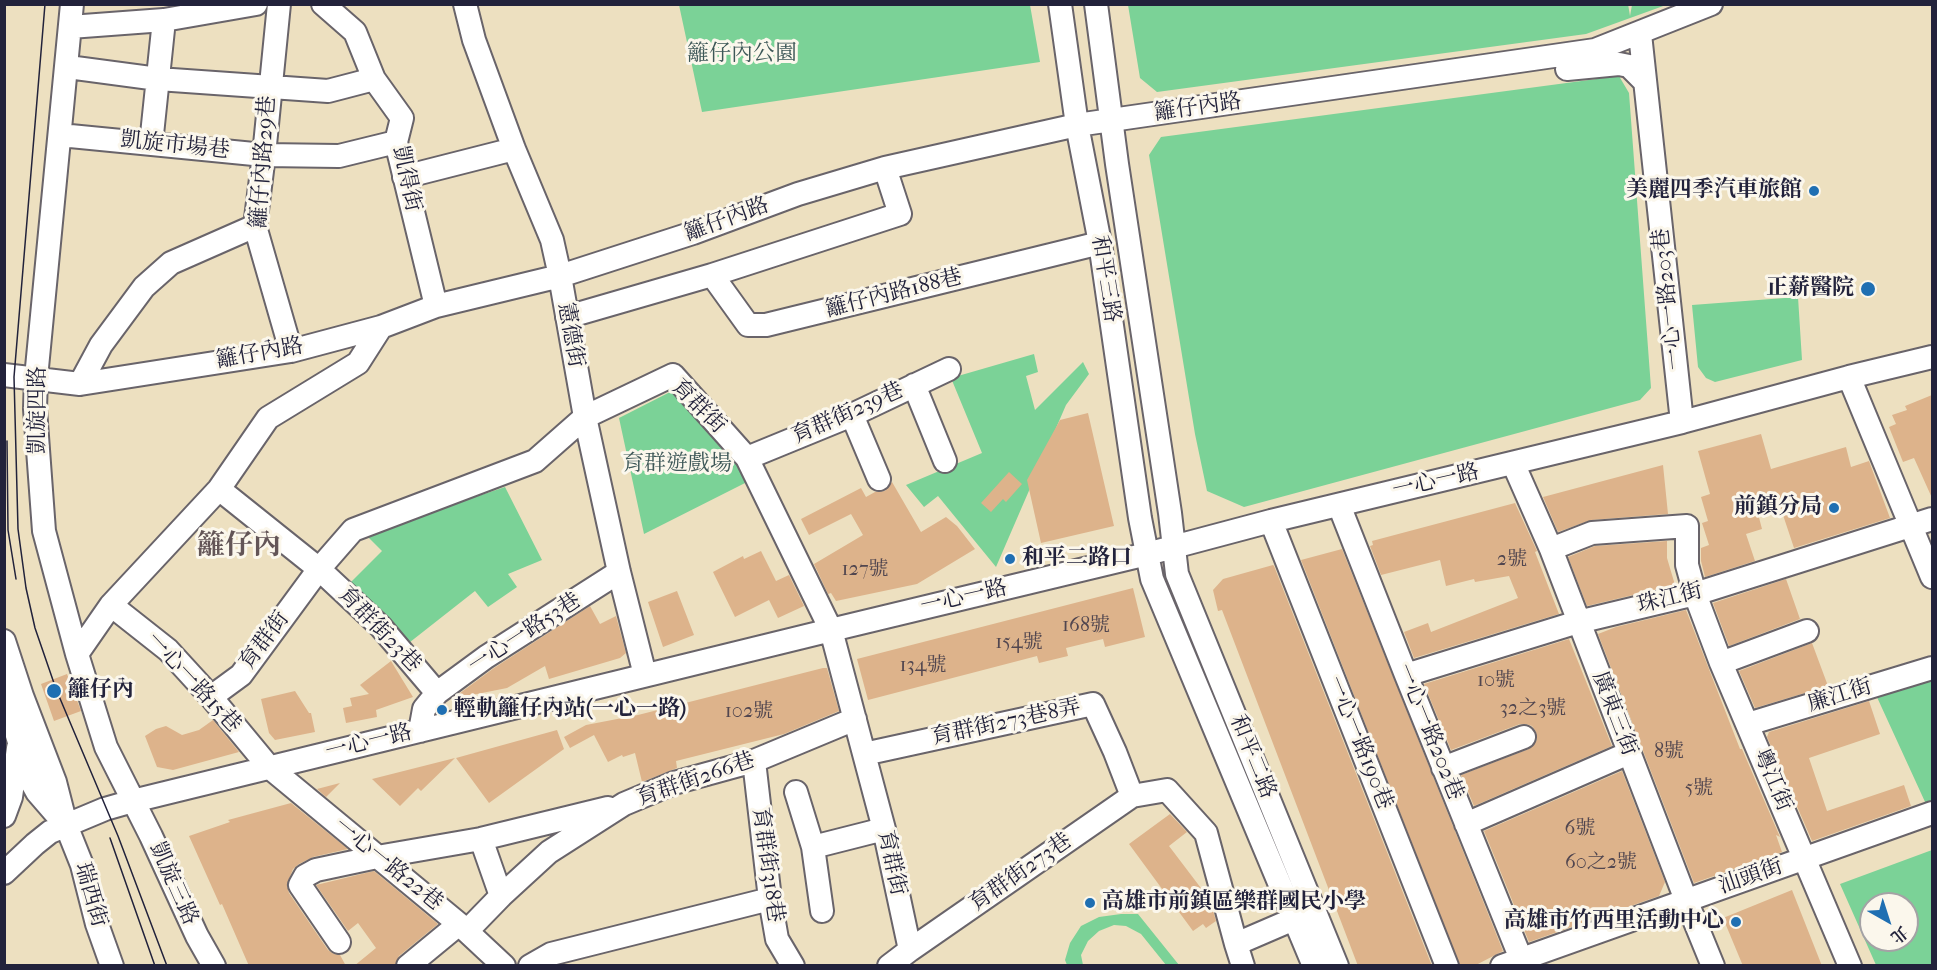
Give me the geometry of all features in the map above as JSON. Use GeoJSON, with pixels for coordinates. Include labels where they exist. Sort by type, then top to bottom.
{"type":"FeatureCollection","features":[{"type":"Feature","properties":{"kind":"street","name":"凱旋四路"},"geometry":{"type":"LineString","coordinates":[[72,4],[68,67],[36,378],[35,409],[44,531],[77,654],[106,747],[133,801]]}},
{"type":"Feature","properties":{"kind":"street"},"geometry":{"type":"LineString","coordinates":[[70,27],[164,20],[256,4]]}},
{"type":"Feature","properties":{"kind":"street","name":"籬仔內路29巷"},"geometry":{"type":"LineString","coordinates":[[279,4],[255,226],[291,351]]}},
{"type":"Feature","properties":{"kind":"street","name":"凱得街"},"geometry":{"type":"LineString","coordinates":[[323,4],[355,32],[374,79],[402,117],[396,142],[436,306]]}},
{"type":"Feature","properties":{"kind":"street","name":"憲德街"},"geometry":{"type":"LineString","coordinates":[[465,4],[474,40],[514,148],[552,240],[585,417],[619,572],[645,675]]}},
{"type":"Feature","properties":{"kind":"street","name":"和平三路"},"geometry":{"type":"LineString","coordinates":[[1060,4],[1077,125],[1100,243],[1147,554]]}},
{"type":"Feature","properties":{"kind":"street","name":"和平三路"},"geometry":{"type":"LineString","coordinates":[[1096,4],[1173,547]]}},
{"type":"Feature","properties":{"kind":"street","name":"籬仔內路"},"geometry":{"type":"LineString","coordinates":[[4,375],[80,384],[291,351],[381,327],[436,306],[560,276],[693,233],[798,194],[885,168],[1077,125],[1595,50],[1711,4]]}},
{"type":"Feature","properties":{"kind":"street"},"geometry":{"type":"LineString","coordinates":[[151,144],[164,20]]}},
{"type":"Feature","properties":{"kind":"street","name":"一心一路203巷"},"geometry":{"type":"LineString","coordinates":[[1640,33],[1682,422]]}},
{"type":"Feature","properties":{"kind":"street","name":"籬仔內路"},"geometry":{"type":"LineString","coordinates":[[1454,71],[1557,69],[1619,64],[1629,66],[1644,81]]}},
{"type":"Feature","properties":{"kind":"street"},"geometry":{"type":"LineString","coordinates":[[68,67],[158,79],[328,91],[374,79]]}},
{"type":"Feature","properties":{"kind":"street","name":"凱旋市場巷"},"geometry":{"type":"LineString","coordinates":[[60,135],[264,155],[339,156],[396,142]]}},
{"type":"Feature","properties":{"kind":"street"},"geometry":{"type":"LineString","coordinates":[[404,177],[514,148]]}},
{"type":"Feature","properties":{"kind":"street"},"geometry":{"type":"LineString","coordinates":[[567,317],[712,275],[900,214],[885,168]]}},
{"type":"Feature","properties":{"kind":"street"},"geometry":{"type":"LineString","coordinates":[[80,384],[101,345],[144,286],[171,264],[255,226]]}},
{"type":"Feature","properties":{"kind":"street","name":"籬仔內路188巷"},"geometry":{"type":"LineString","coordinates":[[712,275],[748,325],[766,325],[1100,243]]}},
{"type":"Feature","properties":{"kind":"street"},"geometry":{"type":"LineString","coordinates":[[77,654],[111,605],[219,489],[268,418],[358,363],[381,327]]}},
{"type":"Feature","properties":{"kind":"street","name":"一心一路"},"geometry":{"type":"LineString","coordinates":[[4,873],[40,839],[66,825],[105,809],[133,801],[1682,422],[1932,357]]}},
{"type":"Feature","properties":{"kind":"street","name":"育群街239巷"},"geometry":{"type":"LineString","coordinates":[[747,458],[852,415],[949,369]]}},
{"type":"Feature","properties":{"kind":"street","name":"育群街"},"geometry":{"type":"LineString","coordinates":[[211,697],[241,675],[319,569],[353,530],[535,461],[585,417],[673,375],[747,458],[831,630],[884,830],[910,950]]}},
{"type":"Feature","properties":{"kind":"street"},"geometry":{"type":"LineString","coordinates":[[1849,377],[1932,577]]}},
{"type":"Feature","properties":{"kind":"street"},"geometry":{"type":"LineString","coordinates":[[914,385],[945,461]]}},
{"type":"Feature","properties":{"kind":"street"},"geometry":{"type":"LineString","coordinates":[[852,415],[879,480]]}},
{"type":"Feature","properties":{"kind":"street","name":"廣東三街"},"geometry":{"type":"LineString","coordinates":[[1513,463],[1551,549],[1713,966]]}},
{"type":"Feature","properties":{"kind":"street","name":"育群街23巷"},"geometry":{"type":"LineString","coordinates":[[219,489],[319,569],[381,627],[437,693]]}},
{"type":"Feature","properties":{"kind":"street","name":"一心一路202巷"},"geometry":{"type":"LineString","coordinates":[[1339,505],[1466,824],[1512,962]]}},
{"type":"Feature","properties":{"kind":"street","name":"珠江街"},"geometry":{"type":"LineString","coordinates":[[1406,675],[1578,622],[1695,594],[1932,519]]}},
{"type":"Feature","properties":{"kind":"street","name":"一心一路190巷"},"geometry":{"type":"LineString","coordinates":[[1271,521],[1447,966]]}},
{"type":"Feature","properties":{"kind":"street","name":"粵江街"},"geometry":{"type":"LineString","coordinates":[[1551,549],[1592,533],[1687,526],[1688,565],[1695,594],[1721,663],[1850,966]]}},
{"type":"Feature","properties":{"kind":"street","name":"和平二路"},"geometry":{"type":"LineString","coordinates":[[1173,547],[1177,574],[1305,915],[1314,966]]}},
{"type":"Feature","properties":{"kind":"street","name":"和平二路"},"geometry":{"type":"LineString","coordinates":[[1147,554],[1152,579],[1305,915],[1337,966]]}},
{"type":"Feature","properties":{"kind":"street","name":"一心一路53巷"},"geometry":{"type":"LineString","coordinates":[[420,731],[424,709],[437,693],[486,657],[619,572]]}},
{"type":"Feature","properties":{"kind":"street","name":"一心一路15巷"},"geometry":{"type":"LineString","coordinates":[[111,605],[168,650],[211,697],[269,767]]}},
{"type":"Feature","properties":{"kind":"street"},"geometry":{"type":"LineString","coordinates":[[1721,663],[1807,631]]}},
{"type":"Feature","properties":{"kind":"street"},"geometry":{"type":"LineString","coordinates":[[4,641],[55,782],[66,825]]}},
{"type":"Feature","properties":{"kind":"street","name":"廉江街"},"geometry":{"type":"LineString","coordinates":[[1748,724],[1932,669]]}},
{"type":"Feature","properties":{"kind":"street"},"geometry":{"type":"LineString","coordinates":[[4,693],[31,781],[37,792],[66,825]]}},
{"type":"Feature","properties":{"kind":"street","name":"育群街273巷8弄"},"geometry":{"type":"LineString","coordinates":[[864,754],[1093,704],[1132,796]]}},
{"type":"Feature","properties":{"kind":"street","name":"育群街266巷"},"geometry":{"type":"LineString","coordinates":[[408,966],[463,927],[549,852],[624,804],[674,783],[754,761],[855,719]]}},
{"type":"Feature","properties":{"kind":"street"},"geometry":{"type":"LineString","coordinates":[[1443,768],[1524,737]]}},
{"type":"Feature","properties":{"kind":"street"},"geometry":{"type":"LineString","coordinates":[[4,816],[11,797],[19,744]]}},
{"type":"Feature","properties":{"kind":"street"},"geometry":{"type":"LineString","coordinates":[[1466,824],[1629,753]]}},
{"type":"Feature","properties":{"kind":"street","name":"育群街318巷"},"geometry":{"type":"LineString","coordinates":[[754,761],[770,900],[777,939],[793,966]]}},
{"type":"Feature","properties":{"kind":"street","name":"一心一路22巷"},"geometry":{"type":"LineString","coordinates":[[269,767],[463,927],[504,966]]}},
{"type":"Feature","properties":{"kind":"street"},"geometry":{"type":"LineString","coordinates":[[1132,796],[1167,790],[1206,833],[1243,966]]}},
{"type":"Feature","properties":{"kind":"street"},"geometry":{"type":"LineString","coordinates":[[796,792],[813,847],[822,911]]}},
{"type":"Feature","properties":{"kind":"street","name":"育群街273巷"},"geometry":{"type":"LineString","coordinates":[[910,950],[1132,796]]}},
{"type":"Feature","properties":{"kind":"street","name":"凱旋三路"},"geometry":{"type":"LineString","coordinates":[[133,801],[197,936],[214,966]]}},
{"type":"Feature","properties":{"kind":"street"},"geometry":{"type":"LineString","coordinates":[[339,942],[300,885],[305,876],[316,870],[377,856],[481,839],[624,804]]}},
{"type":"Feature","properties":{"kind":"street","name":"汕頭街"},"geometry":{"type":"LineString","coordinates":[[1512,962],[1932,813]]}},
{"type":"Feature","properties":{"kind":"street","name":"瑞西街"},"geometry":{"type":"LineString","coordinates":[[66,825],[82,865],[112,966]]}},
{"type":"Feature","properties":{"kind":"street"},"geometry":{"type":"LineString","coordinates":[[813,847],[884,830]]}},
{"type":"Feature","properties":{"kind":"street"},"geometry":{"type":"LineString","coordinates":[[481,839],[501,896]]}},
{"type":"Feature","properties":{"kind":"street"},"geometry":{"type":"LineString","coordinates":[[530,966],[551,954],[770,900]]}},
{"type":"Feature","properties":{"kind":"street"},"geometry":{"type":"LineString","coordinates":[[1236,944],[1305,915]]}},
{"type":"Feature","properties":{"kind":"street"},"geometry":{"type":"LineString","coordinates":[[889,966],[910,950]]}},
{"type":"Feature","properties":{"kind":"green space"},"geometry":{"type":"Polygon","coordinates":[[[1628,4],[1630,16],[1632,5],[1666,5],[1586,34],[1157,92],[1140,78],[1128,5],[1628,4]]]}},
{"type":"Feature","properties":{"kind":"green space","name":"籬仔內公園"},"geometry":{"type":"Polygon","coordinates":[[[679,5],[1030,5],[1040,62],[702,112],[679,5]]]}},
{"type":"Feature","properties":{"kind":"green space"},"geometry":{"type":"Polygon","coordinates":[[[1619,76],[1629,93],[1651,388],[1640,400],[1244,507],[1207,491],[1195,434],[1149,155],[1161,137],[1619,76]]]}},
{"type":"Feature","properties":{"kind":"green space"},"geometry":{"type":"Polygon","coordinates":[[[1798,297],[1802,360],[1715,382],[1706,378],[1698,367],[1692,305],[1798,297]]]}},
{"type":"Feature","properties":{"kind":"green space"},"geometry":{"type":"Polygon","coordinates":[[[1034,354],[1038,372],[1026,376],[1035,410],[1083,362],[1089,374],[1066,405],[996,567],[938,496],[924,507],[906,485],[982,453],[951,378],[1034,354]]]}},
{"type":"Feature","properties":{"kind":"green space","name":"育群遊戲場"},"geometry":{"type":"Polygon","coordinates":[[[674,390],[749,481],[644,534],[619,418],[674,390]]]}},
{"type":"Feature","properties":{"kind":"green space"},"geometry":{"type":"Polygon","coordinates":[[[505,487],[542,560],[508,574],[517,587],[488,607],[475,591],[405,646],[349,584],[382,551],[365,534],[505,487]]]}},
{"type":"Feature","properties":{"kind":"green space"},"geometry":{"type":"Polygon","coordinates":[[[1932,675],[1932,802],[1926,804],[1876,695],[1932,675]]]}},
{"type":"Feature","properties":{"kind":"green space"},"geometry":{"type":"Polygon","coordinates":[[[1932,850],[1932,965],[1876,965],[1870,952],[1919,952],[1919,892],[1859,892],[1859,927],[1840,884],[1932,850]]]}},
{"type":"Feature","properties":{"kind":"green space"},"geometry":{"type":"Polygon","coordinates":[[[1138,914],[1179,965],[1166,965],[1141,934],[1126,926],[1114,925],[1099,931],[1088,941],[1081,955],[1083,965],[1067,965],[1065,960],[1070,943],[1081,926],[1099,917],[1138,914]]]}},
{"type":"Feature","properties":{"kind":"building"},"geometry":{"type":"Polygon","coordinates":[[[1932,395],[1932,498],[1914,458],[1903,462],[1889,427],[1896,424],[1892,415],[1907,410],[1905,406],[1932,395]]]}},
{"type":"Feature","properties":{"kind":"building"},"geometry":{"type":"Polygon","coordinates":[[[1088,413],[1114,526],[1041,543],[1027,480],[1060,420],[1088,413]]]}},
{"type":"Feature","properties":{"kind":"building"},"geometry":{"type":"Polygon","coordinates":[[[1761,434],[1771,469],[1846,447],[1851,467],[1869,461],[1890,518],[1794,548],[1778,500],[1756,506],[1762,529],[1746,534],[1755,561],[1705,577],[1701,548],[1709,545],[1702,523],[1708,521],[1701,497],[1710,494],[1698,451],[1761,434]]]}},
{"type":"Feature","properties":{"kind":"building"},"geometry":{"type":"Polygon","coordinates":[[[1663,465],[1668,514],[1591,520],[1558,532],[1543,497],[1663,465]]]}},
{"type":"Feature","properties":{"kind":"building"},"geometry":{"type":"Polygon","coordinates":[[[1009,472],[1022,484],[1006,502],[1003,499],[991,512],[981,503],[1009,472]]]}},
{"type":"Feature","properties":{"kind":"building"},"geometry":{"type":"Polygon","coordinates":[[[892,482],[921,532],[946,517],[957,526],[975,549],[917,584],[836,601],[831,593],[828,594],[814,564],[863,535],[851,514],[809,535],[801,519],[861,488],[866,497],[875,492],[885,491],[892,482]]]}},
{"type":"Feature","properties":{"kind":"building"},"geometry":{"type":"Polygon","coordinates":[[[1515,503],[1537,551],[1535,552],[1559,614],[1414,658],[1404,632],[1428,623],[1431,632],[1518,598],[1509,576],[1475,582],[1474,579],[1446,586],[1440,560],[1381,575],[1370,546],[1373,545],[1372,541],[1515,503]]]}},
{"type":"Feature","properties":{"kind":"building"},"geometry":{"type":"Polygon","coordinates":[[[1667,541],[1667,558],[1675,585],[1587,606],[1568,557],[1595,546],[1667,541]]]}},
{"type":"Feature","properties":{"kind":"building"},"geometry":{"type":"Polygon","coordinates":[[[1342,549],[1503,951],[1474,966],[1460,966],[1301,560],[1342,549]]]}},
{"type":"Feature","properties":{"kind":"building"},"geometry":{"type":"Polygon","coordinates":[[[761,551],[776,581],[789,575],[804,606],[778,618],[769,600],[735,617],[713,572],[743,556],[744,559],[761,551]]]}},
{"type":"Feature","properties":{"kind":"building"},"geometry":{"type":"Polygon","coordinates":[[[1273,565],[1432,966],[1358,966],[1222,610],[1218,611],[1213,590],[1223,579],[1273,565]]]}},
{"type":"Feature","properties":{"kind":"building"},"geometry":{"type":"Polygon","coordinates":[[[1786,579],[1800,619],[1729,646],[1713,603],[1786,579]]]}},
{"type":"Feature","properties":{"kind":"building"},"geometry":{"type":"Polygon","coordinates":[[[1133,588],[1145,637],[1105,647],[1103,639],[1066,648],[1068,656],[1039,663],[1037,656],[868,700],[857,659],[1133,588]]]}},
{"type":"Feature","properties":{"kind":"building"},"geometry":{"type":"Polygon","coordinates":[[[677,591],[694,635],[663,647],[648,602],[677,591]]]}},
{"type":"Feature","properties":{"kind":"building"},"geometry":{"type":"Polygon","coordinates":[[[590,606],[600,624],[616,616],[626,653],[620,658],[549,679],[545,666],[507,688],[452,699],[494,668],[590,606]]]}},
{"type":"Feature","properties":{"kind":"building"},"geometry":{"type":"Polygon","coordinates":[[[1686,610],[1740,749],[1742,749],[1780,837],[1776,835],[1782,852],[1694,883],[1598,634],[1616,627],[1686,610]]]}},
{"type":"Feature","properties":{"kind":"building"},"geometry":{"type":"Polygon","coordinates":[[[1569,639],[1612,746],[1474,806],[1461,775],[1529,749],[1537,740],[1536,732],[1532,726],[1520,724],[1451,750],[1424,684],[1569,639]]]}},
{"type":"Feature","properties":{"kind":"building"},"geometry":{"type":"Polygon","coordinates":[[[1812,643],[1828,686],[1755,708],[1739,671],[1812,643]]]}},
{"type":"Feature","properties":{"kind":"building"},"geometry":{"type":"Polygon","coordinates":[[[391,661],[413,697],[376,710],[377,717],[346,723],[343,708],[352,706],[350,698],[369,694],[360,685],[391,661]]]}},
{"type":"Feature","properties":{"kind":"building"},"geometry":{"type":"Polygon","coordinates":[[[827,668],[839,711],[784,734],[676,761],[677,768],[642,782],[635,753],[623,757],[622,755],[608,762],[594,735],[570,748],[564,737],[586,725],[638,715],[827,668]]]}},
{"type":"Feature","properties":{"kind":"building"},"geometry":{"type":"Polygon","coordinates":[[[67,674],[81,711],[54,721],[41,684],[67,674]]]}},
{"type":"Feature","properties":{"kind":"building"},"geometry":{"type":"Polygon","coordinates":[[[295,691],[311,713],[315,732],[275,740],[269,733],[261,699],[295,691]]]}},
{"type":"Feature","properties":{"kind":"building"},"geometry":{"type":"Polygon","coordinates":[[[1869,701],[1880,734],[1809,758],[1827,811],[1904,785],[1911,806],[1812,841],[1767,737],[1769,732],[1869,701]]]}},
{"type":"Feature","properties":{"kind":"building"},"geometry":{"type":"Polygon","coordinates":[[[213,720],[239,752],[173,770],[157,767],[145,736],[166,726],[182,735],[199,730],[213,720]]]}},
{"type":"Feature","properties":{"kind":"building"},"geometry":{"type":"Polygon","coordinates":[[[557,730],[564,749],[489,803],[456,758],[557,730]]]}},
{"type":"Feature","properties":{"kind":"building"},"geometry":{"type":"Polygon","coordinates":[[[455,758],[421,791],[418,788],[400,806],[372,779],[455,758]]]}},
{"type":"Feature","properties":{"kind":"building"},"geometry":{"type":"Polygon","coordinates":[[[1622,771],[1665,882],[1659,896],[1529,942],[1484,831],[1622,771]]]}},
{"type":"Feature","properties":{"kind":"building"},"geometry":{"type":"Polygon","coordinates":[[[340,783],[326,797],[317,789],[340,783]]]}},
{"type":"Feature","properties":{"kind":"building"},"geometry":{"type":"Polygon","coordinates":[[[291,803],[348,849],[313,857],[299,864],[293,869],[287,885],[289,893],[328,950],[340,955],[346,966],[249,966],[189,836],[230,822],[228,820],[291,803]]]}},
{"type":"Feature","properties":{"kind":"building"},"geometry":{"type":"Polygon","coordinates":[[[1170,814],[1187,832],[1169,846],[1210,900],[1216,921],[1206,928],[1203,924],[1193,931],[1129,844],[1170,814]]]}},
{"type":"Feature","properties":{"kind":"building"},"geometry":{"type":"Polygon","coordinates":[[[374,871],[438,924],[399,956],[395,966],[354,966],[376,948],[358,923],[348,931],[316,885],[374,871]]]}},
{"type":"Feature","properties":{"kind":"building"},"geometry":{"type":"Polygon","coordinates":[[[1792,890],[1822,966],[1743,966],[1723,918],[1792,890]]]}},
{"type":"Feature","properties":{"kind":"tram line"},"geometry":{"type":"LineString","coordinates":[[45,4],[14,377],[18,529],[26,588],[35,628],[56,689],[118,836],[167,966]]}},
{"type":"Feature","properties":{"kind":"tram line"},"geometry":{"type":"LineString","coordinates":[[7,441],[8,530],[16,579]]}},
{"type":"Feature","properties":{"kind":"tram line"},"geometry":{"type":"LineString","coordinates":[[110,838],[155,966]]}},
{"type":"Feature","properties":{"kind":"place","name":"美麗四季汽車旅館"},"geometry":{"type":"Point","coordinates":[1814,191]}},
{"type":"Feature","properties":{"kind":"place","name":"正薪醫院"},"geometry":{"type":"Point","coordinates":[1868,289]}},
{"type":"Feature","properties":{"kind":"place","name":"前鎮分局"},"geometry":{"type":"Point","coordinates":[1834,508]}},
{"type":"Feature","properties":{"kind":"place","name":"和平二路口"},"geometry":{"type":"Point","coordinates":[1010,559]}},
{"type":"Feature","properties":{"kind":"place","name":"籬仔內"},"geometry":{"type":"Point","coordinates":[54,691]}},
{"type":"Feature","properties":{"kind":"place","name":"輕軌籬仔內站(一心一路)"},"geometry":{"type":"Point","coordinates":[442,710]}},
{"type":"Feature","properties":{"kind":"place","name":"高雄市前鎮區樂群國民小學"},"geometry":{"type":"Point","coordinates":[1090,903]}},
{"type":"Feature","properties":{"kind":"place","name":"高雄市竹西里活動中心"},"geometry":{"type":"Point","coordinates":[1736,922]}},
{"type":"Feature","properties":{"kind":"district","name":"籬仔內"},"geometry":{"type":"Point","coordinates":[239,547]}}]}
